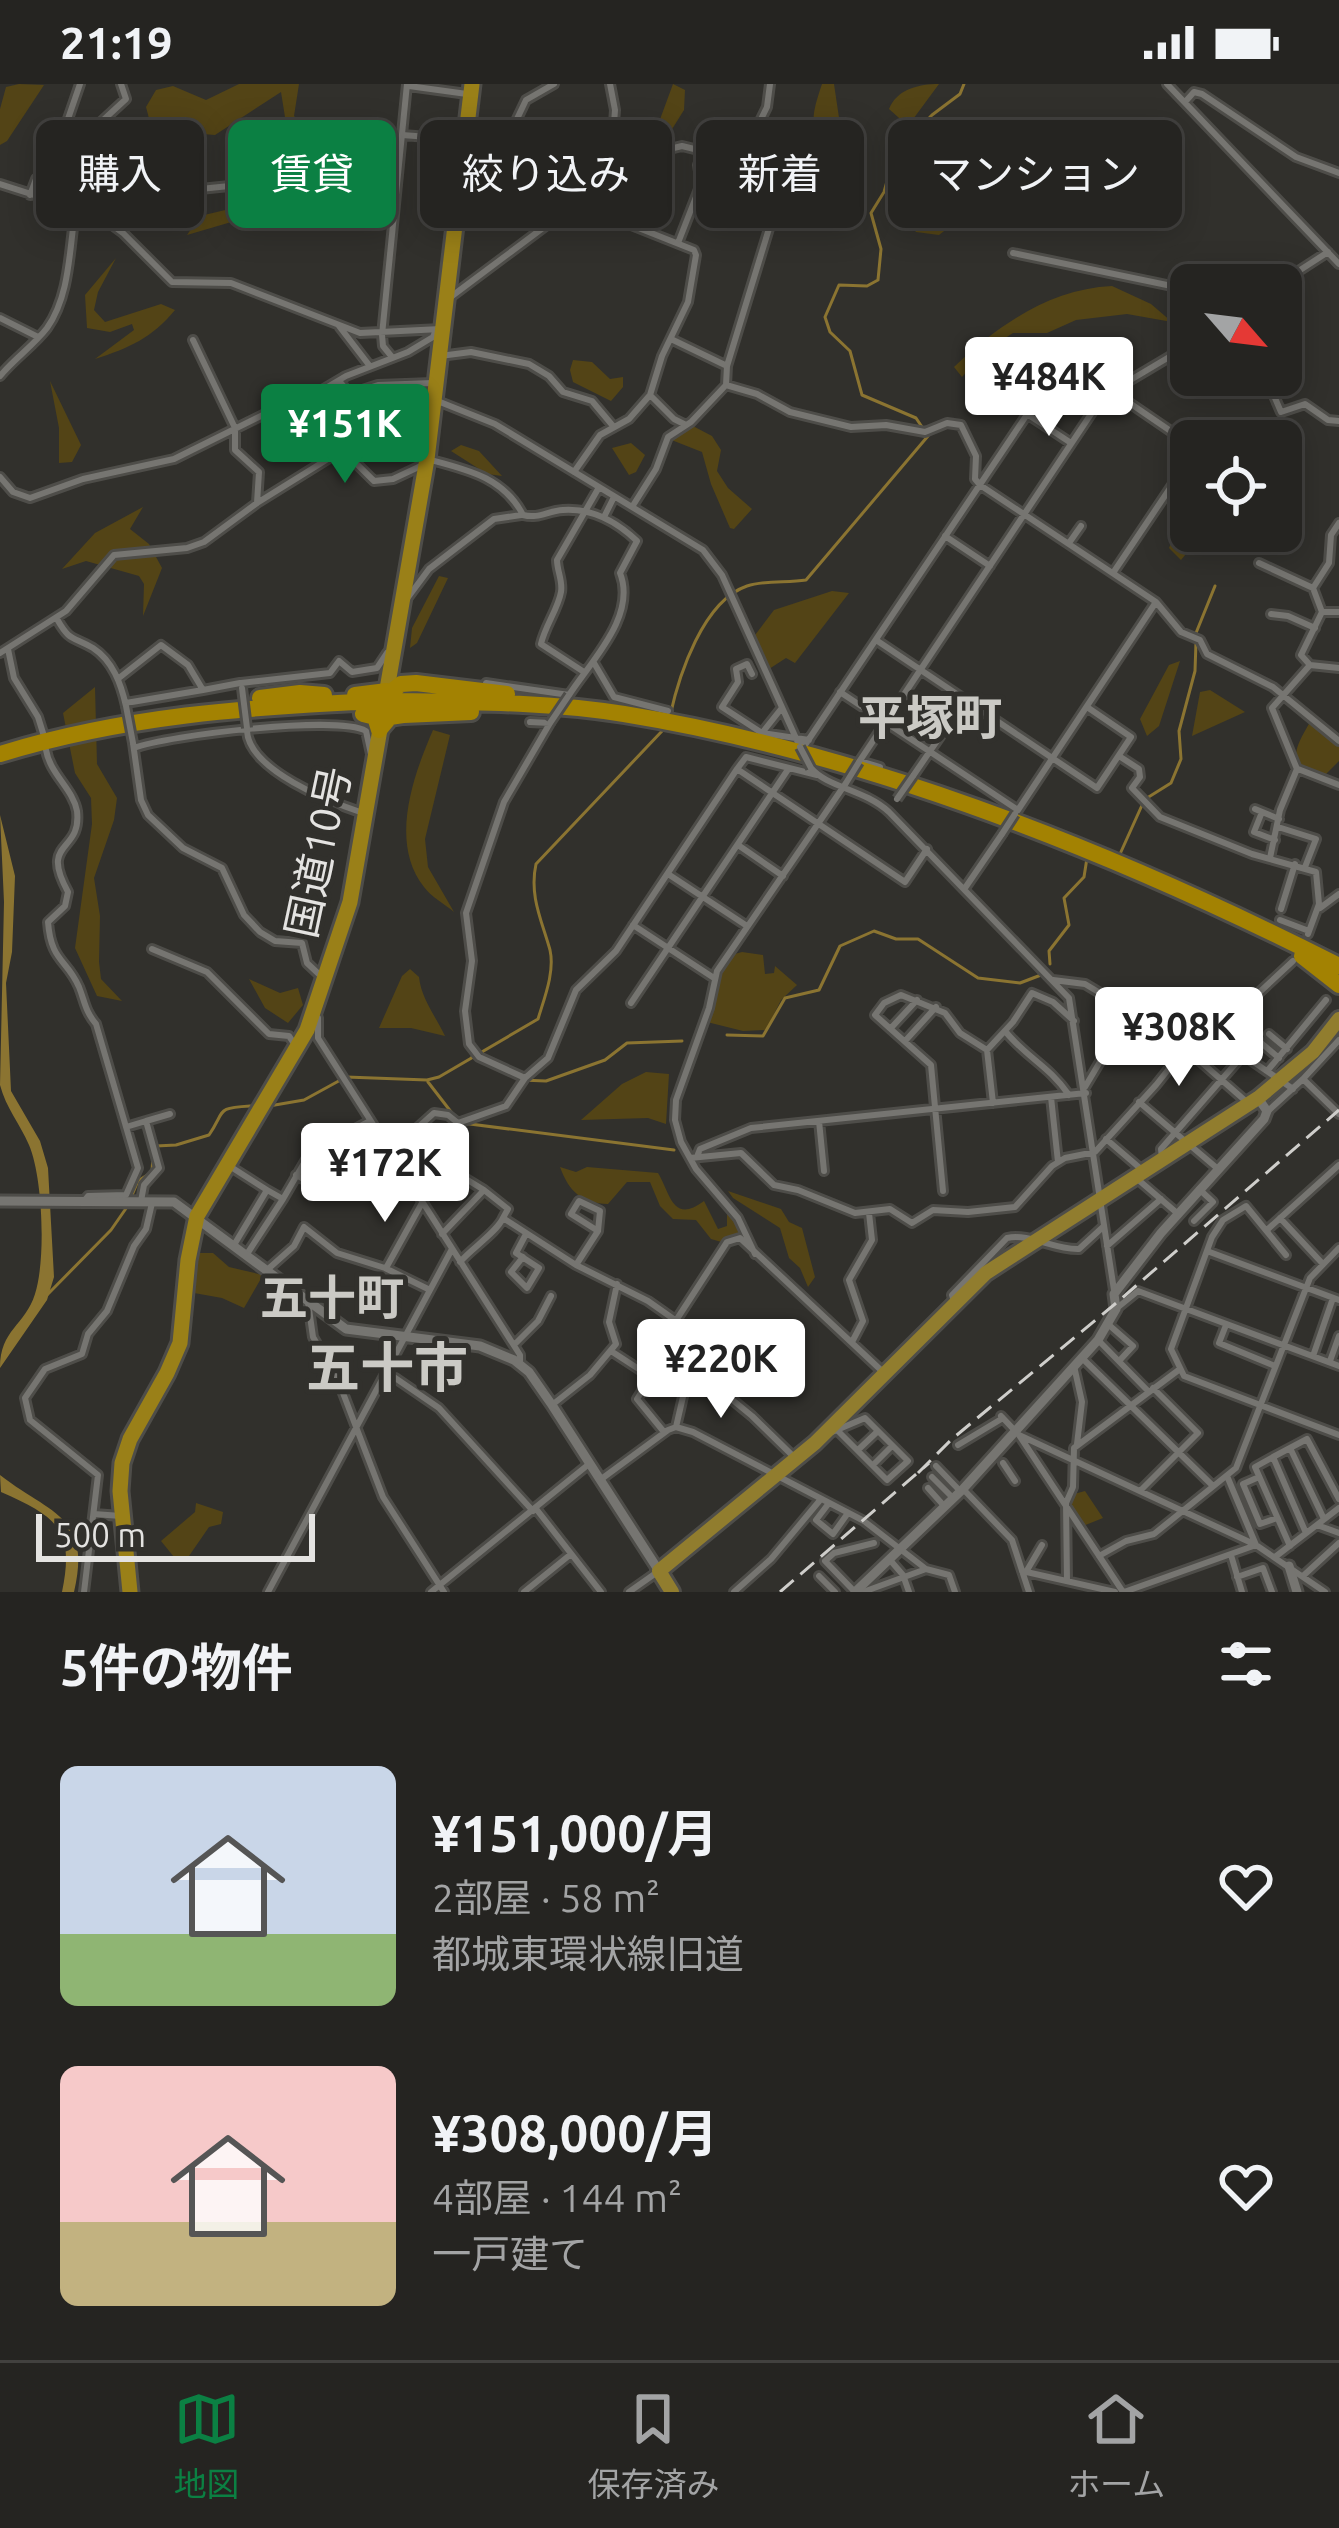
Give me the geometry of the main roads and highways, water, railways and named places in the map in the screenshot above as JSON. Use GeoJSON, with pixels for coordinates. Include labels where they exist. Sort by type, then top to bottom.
{"type":"FeatureCollection","features":[{"type":"Feature","properties":{"kind":"highway"},"geometry":{"type":"LineString","coordinates":[[379,730],[427,461],[471,89]]}},
{"type":"Feature","properties":{"kind":"highway"},"geometry":{"type":"LineString","coordinates":[[386,695],[467,712],[664,719]]}},
{"type":"Feature","properties":{"kind":"highway"},"geometry":{"type":"LineString","coordinates":[[379,730],[390,717],[386,695]]}},
{"type":"Feature","properties":{"kind":"highway"},"geometry":{"type":"LineString","coordinates":[[7,752],[141,719],[386,695],[664,719],[860,772],[1081,848],[1339,966]]}},
{"type":"Feature","properties":{"kind":"highway","name":"国道10号"},"geometry":{"type":"LineString","coordinates":[[130,1592],[122,1463],[180,1343],[197,1216],[298,1046],[326,981],[350,902],[379,730]]}},
{"type":"Feature","properties":{"kind":"highway"},"geometry":{"type":"LineString","coordinates":[[1211,904],[1339,954]]}},
{"type":"Feature","properties":{"kind":"highway"},"geometry":{"type":"LineString","coordinates":[[1243,919],[1339,985]]}},
{"type":"Feature","properties":{"kind":"main road"},"geometry":{"type":"LineString","coordinates":[[672,1592],[659,1571],[834,1430],[982,1269],[1284,1082],[1339,1019]]}},
{"type":"Feature","properties":{"kind":"waterway"},"geometry":{"type":"LineString","coordinates":[[670,716],[695,641],[718,607],[747,586],[806,580],[928,436],[916,418],[862,395],[850,351],[830,332],[825,317],[839,285],[867,286],[878,280],[881,249],[871,213],[884,192],[895,153],[960,94],[964,84]]}},
{"type":"Feature","properties":{"kind":"waterway"},"geometry":{"type":"LineString","coordinates":[[1196,633],[1215,586]]}},
{"type":"Feature","properties":{"kind":"waterway"},"geometry":{"type":"LineString","coordinates":[[1147,798],[1171,783],[1181,759],[1179,731],[1195,671],[1196,642]]}},
{"type":"Feature","properties":{"kind":"waterway"},"geometry":{"type":"LineString","coordinates":[[269,1106],[304,1100],[346,1077],[439,1077],[538,1019],[551,958],[535,898],[536,864],[663,730]]}},
{"type":"Feature","properties":{"kind":"waterway"},"geometry":{"type":"LineString","coordinates":[[1120,854],[1143,803]]}},
{"type":"Feature","properties":{"kind":"waterway"},"geometry":{"type":"LineString","coordinates":[[1050,964],[1049,951],[1069,925],[1064,898],[1084,877],[1087,858]]}},
{"type":"Feature","properties":{"kind":"waterway"},"geometry":{"type":"LineString","coordinates":[[727,1035],[763,1036],[785,998],[819,990],[840,946],[874,931],[896,939],[918,939],[978,978],[1020,983],[1041,975]]}},
{"type":"Feature","properties":{"kind":"waterway"},"geometry":{"type":"LineString","coordinates":[[472,1057],[521,1080],[546,1081],[605,1060],[627,1043],[682,1041]]}},
{"type":"Feature","properties":{"kind":"waterway"},"geometry":{"type":"LineString","coordinates":[[428,1082],[455,1117]]}},
{"type":"Feature","properties":{"kind":"waterway"},"geometry":{"type":"LineString","coordinates":[[156,1146],[209,1135],[226,1109],[250,1106]]}},
{"type":"Feature","properties":{"kind":"waterway"},"geometry":{"type":"LineString","coordinates":[[462,1123],[674,1150]]}},
{"type":"Feature","properties":{"kind":"waterway"},"geometry":{"type":"LineString","coordinates":[[47,1295],[111,1230],[138,1181],[152,1172],[153,1154]]}},
{"type":"Feature","properties":{"kind":"railway"},"geometry":{"type":"LineString","coordinates":[[918,1473],[1339,1110]]}},
{"type":"Feature","properties":{"kind":"railway"},"geometry":{"type":"LineString","coordinates":[[780,1592],[929,1463]]}},
{"type":"Feature","properties":{"kind":"district","name":"平塚町"},"geometry":{"type":"Point","coordinates":[930,718]}},
{"type":"Feature","properties":{"kind":"district","name":"五十町"},"geometry":{"type":"Point","coordinates":[332,1298]}},
{"type":"Feature","properties":{"kind":"district","name":"五十市"},"geometry":{"type":"Point","coordinates":[387,1368]}}]}
